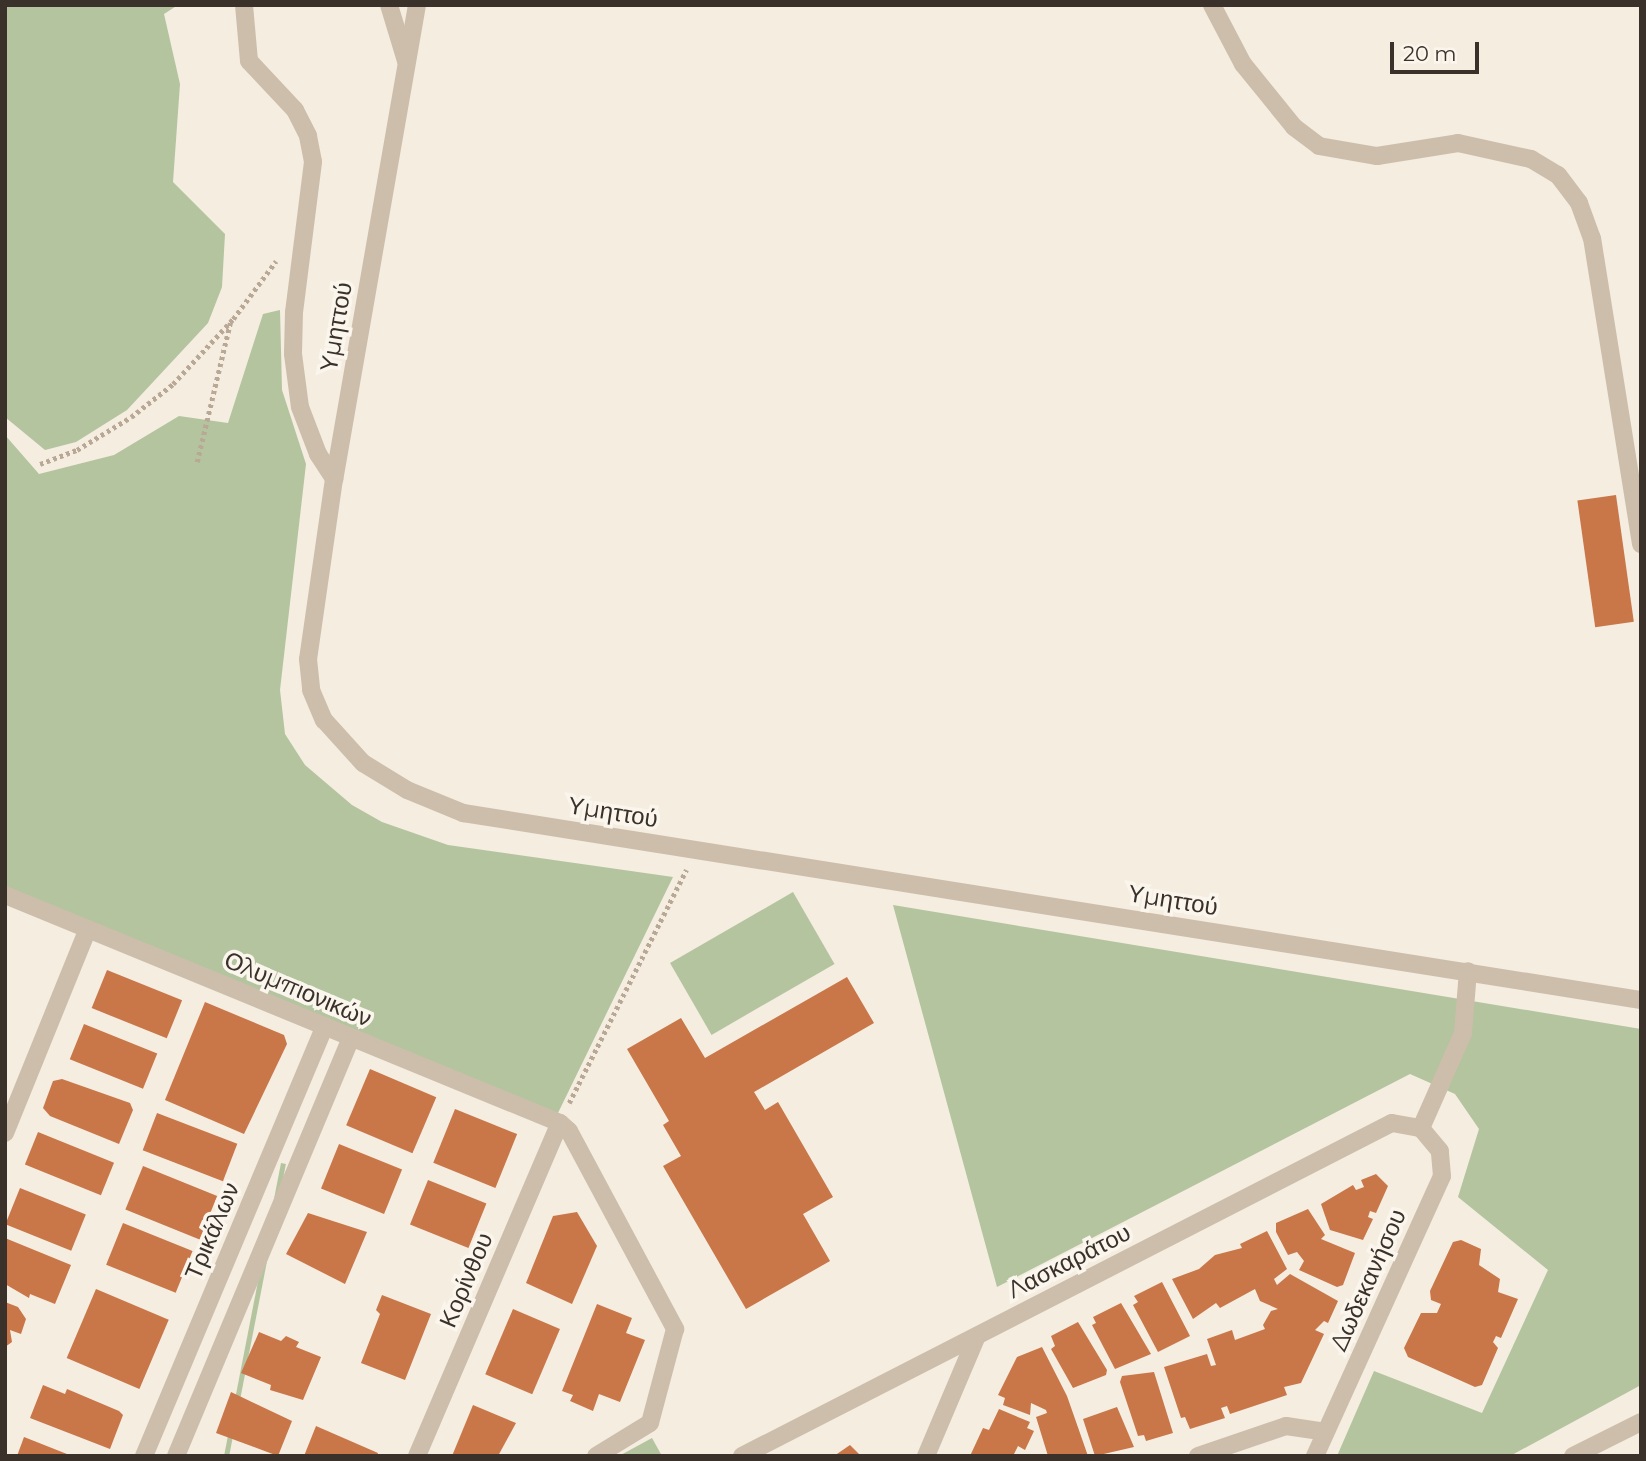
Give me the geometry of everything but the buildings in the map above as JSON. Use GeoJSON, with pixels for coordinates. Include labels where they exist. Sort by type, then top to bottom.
{"type":"FeatureCollection","features":[{"type":"Feature","properties":{"kind":"street"},"geometry":{"type":"LineString","coordinates":[[244,5],[249,61],[295,110],[308,136],[313,162],[293,344],[300,407],[318,454],[334,479]]}},
{"type":"Feature","properties":{"kind":"street"},"geometry":{"type":"LineString","coordinates":[[389,5],[407,64]]}},
{"type":"Feature","properties":{"kind":"street","name":"Υμηττού"},"geometry":{"type":"LineString","coordinates":[[417,5],[334,479],[308,659],[310,679],[324,720],[363,763],[407,790],[463,813],[1641,1000]]}},
{"type":"Feature","properties":{"kind":"street"},"geometry":{"type":"LineString","coordinates":[[1212,5],[1243,64],[1294,127],[1319,146],[1377,156],[1458,143],[1531,159],[1558,174],[1579,203],[1592,238],[1641,544]]}},
{"type":"Feature","properties":{"kind":"street","name":"Ολυμπιονικών"},"geometry":{"type":"LineString","coordinates":[[5,895],[564,1127]]}},
{"type":"Feature","properties":{"kind":"street"},"geometry":{"type":"LineString","coordinates":[[5,1133],[89,929]]}},
{"type":"Feature","properties":{"kind":"street"},"geometry":{"type":"LineString","coordinates":[[1421,1128],[1464,1032],[1468,971]]}},
{"type":"Feature","properties":{"kind":"street","name":"Τρικάλων"},"geometry":{"type":"LineString","coordinates":[[144,1456],[325,1026]]}},
{"type":"Feature","properties":{"kind":"street"},"geometry":{"type":"LineString","coordinates":[[176,1456],[351,1037]]}},
{"type":"Feature","properties":{"kind":"street","name":"Λασκαράτου"},"geometry":{"type":"LineString","coordinates":[[742,1456],[1392,1123],[1421,1128]]}},
{"type":"Feature","properties":{"kind":"street"},"geometry":{"type":"LineString","coordinates":[[564,1127],[675,1329],[650,1423],[596,1456]]}},
{"type":"Feature","properties":{"kind":"street","name":"Κορίνθου"},"geometry":{"type":"LineString","coordinates":[[417,1456],[564,1127]]}},
{"type":"Feature","properties":{"kind":"street","name":"Δωδεκανήσου"},"geometry":{"type":"LineString","coordinates":[[1315,1456],[1442,1176],[1440,1151],[1421,1128]]}},
{"type":"Feature","properties":{"kind":"street"},"geometry":{"type":"LineString","coordinates":[[926,1456],[977,1336]]}},
{"type":"Feature","properties":{"kind":"street"},"geometry":{"type":"LineString","coordinates":[[1573,1456],[1641,1422]]}},
{"type":"Feature","properties":{"kind":"street"},"geometry":{"type":"LineString","coordinates":[[1198,1456],[1286,1426],[1326,1432]]}},
{"type":"Feature","properties":{"kind":"path"},"geometry":{"type":"LineString","coordinates":[[40,464],[77,450],[131,417],[173,384],[230,322],[270,265],[302,243]]}},
{"type":"Feature","properties":{"kind":"path"},"geometry":{"type":"LineString","coordinates":[[197,461],[230,322]]}},
{"type":"Feature","properties":{"kind":"path"},"geometry":{"type":"LineString","coordinates":[[564,1127],[696,850]]}},
{"type":"Feature","properties":{"kind":"green space"},"geometry":{"type":"Polygon","coordinates":[[[5,5],[178,5],[164,14],[180,84],[173,182],[225,234],[222,287],[208,323],[127,410],[76,442],[45,450],[5,417],[5,5]]]}},
{"type":"Feature","properties":{"kind":"green space"},"geometry":{"type":"Polygon","coordinates":[[[280,310],[282,390],[306,464],[280,690],[285,734],[305,765],[352,805],[382,822],[448,845],[673,877],[557,1115],[5,888],[5,435],[39,474],[114,455],[179,416],[228,423],[263,314],[280,310]]]}},
{"type":"Feature","properties":{"kind":"green space"},"geometry":{"type":"Polygon","coordinates":[[[793,892],[835,964],[712,1035],[670,963],[793,892]]]}},
{"type":"Feature","properties":{"kind":"green space"},"geometry":{"type":"Polygon","coordinates":[[[893,905],[1641,1029],[1641,1385],[1510,1456],[1337,1456],[1374,1371],[1482,1413],[1548,1270],[1458,1197],[1479,1129],[1455,1094],[1410,1074],[997,1287],[893,905]]]}},
{"type":"Feature","properties":{"kind":"green space"},"geometry":{"type":"Polygon","coordinates":[[[281,1163],[286,1164],[229,1456],[224,1456],[281,1163]]]}},
{"type":"Feature","properties":{"kind":"green space"},"geometry":{"type":"Polygon","coordinates":[[[652,1438],[662,1456],[619,1456],[652,1438]]]}}]}
